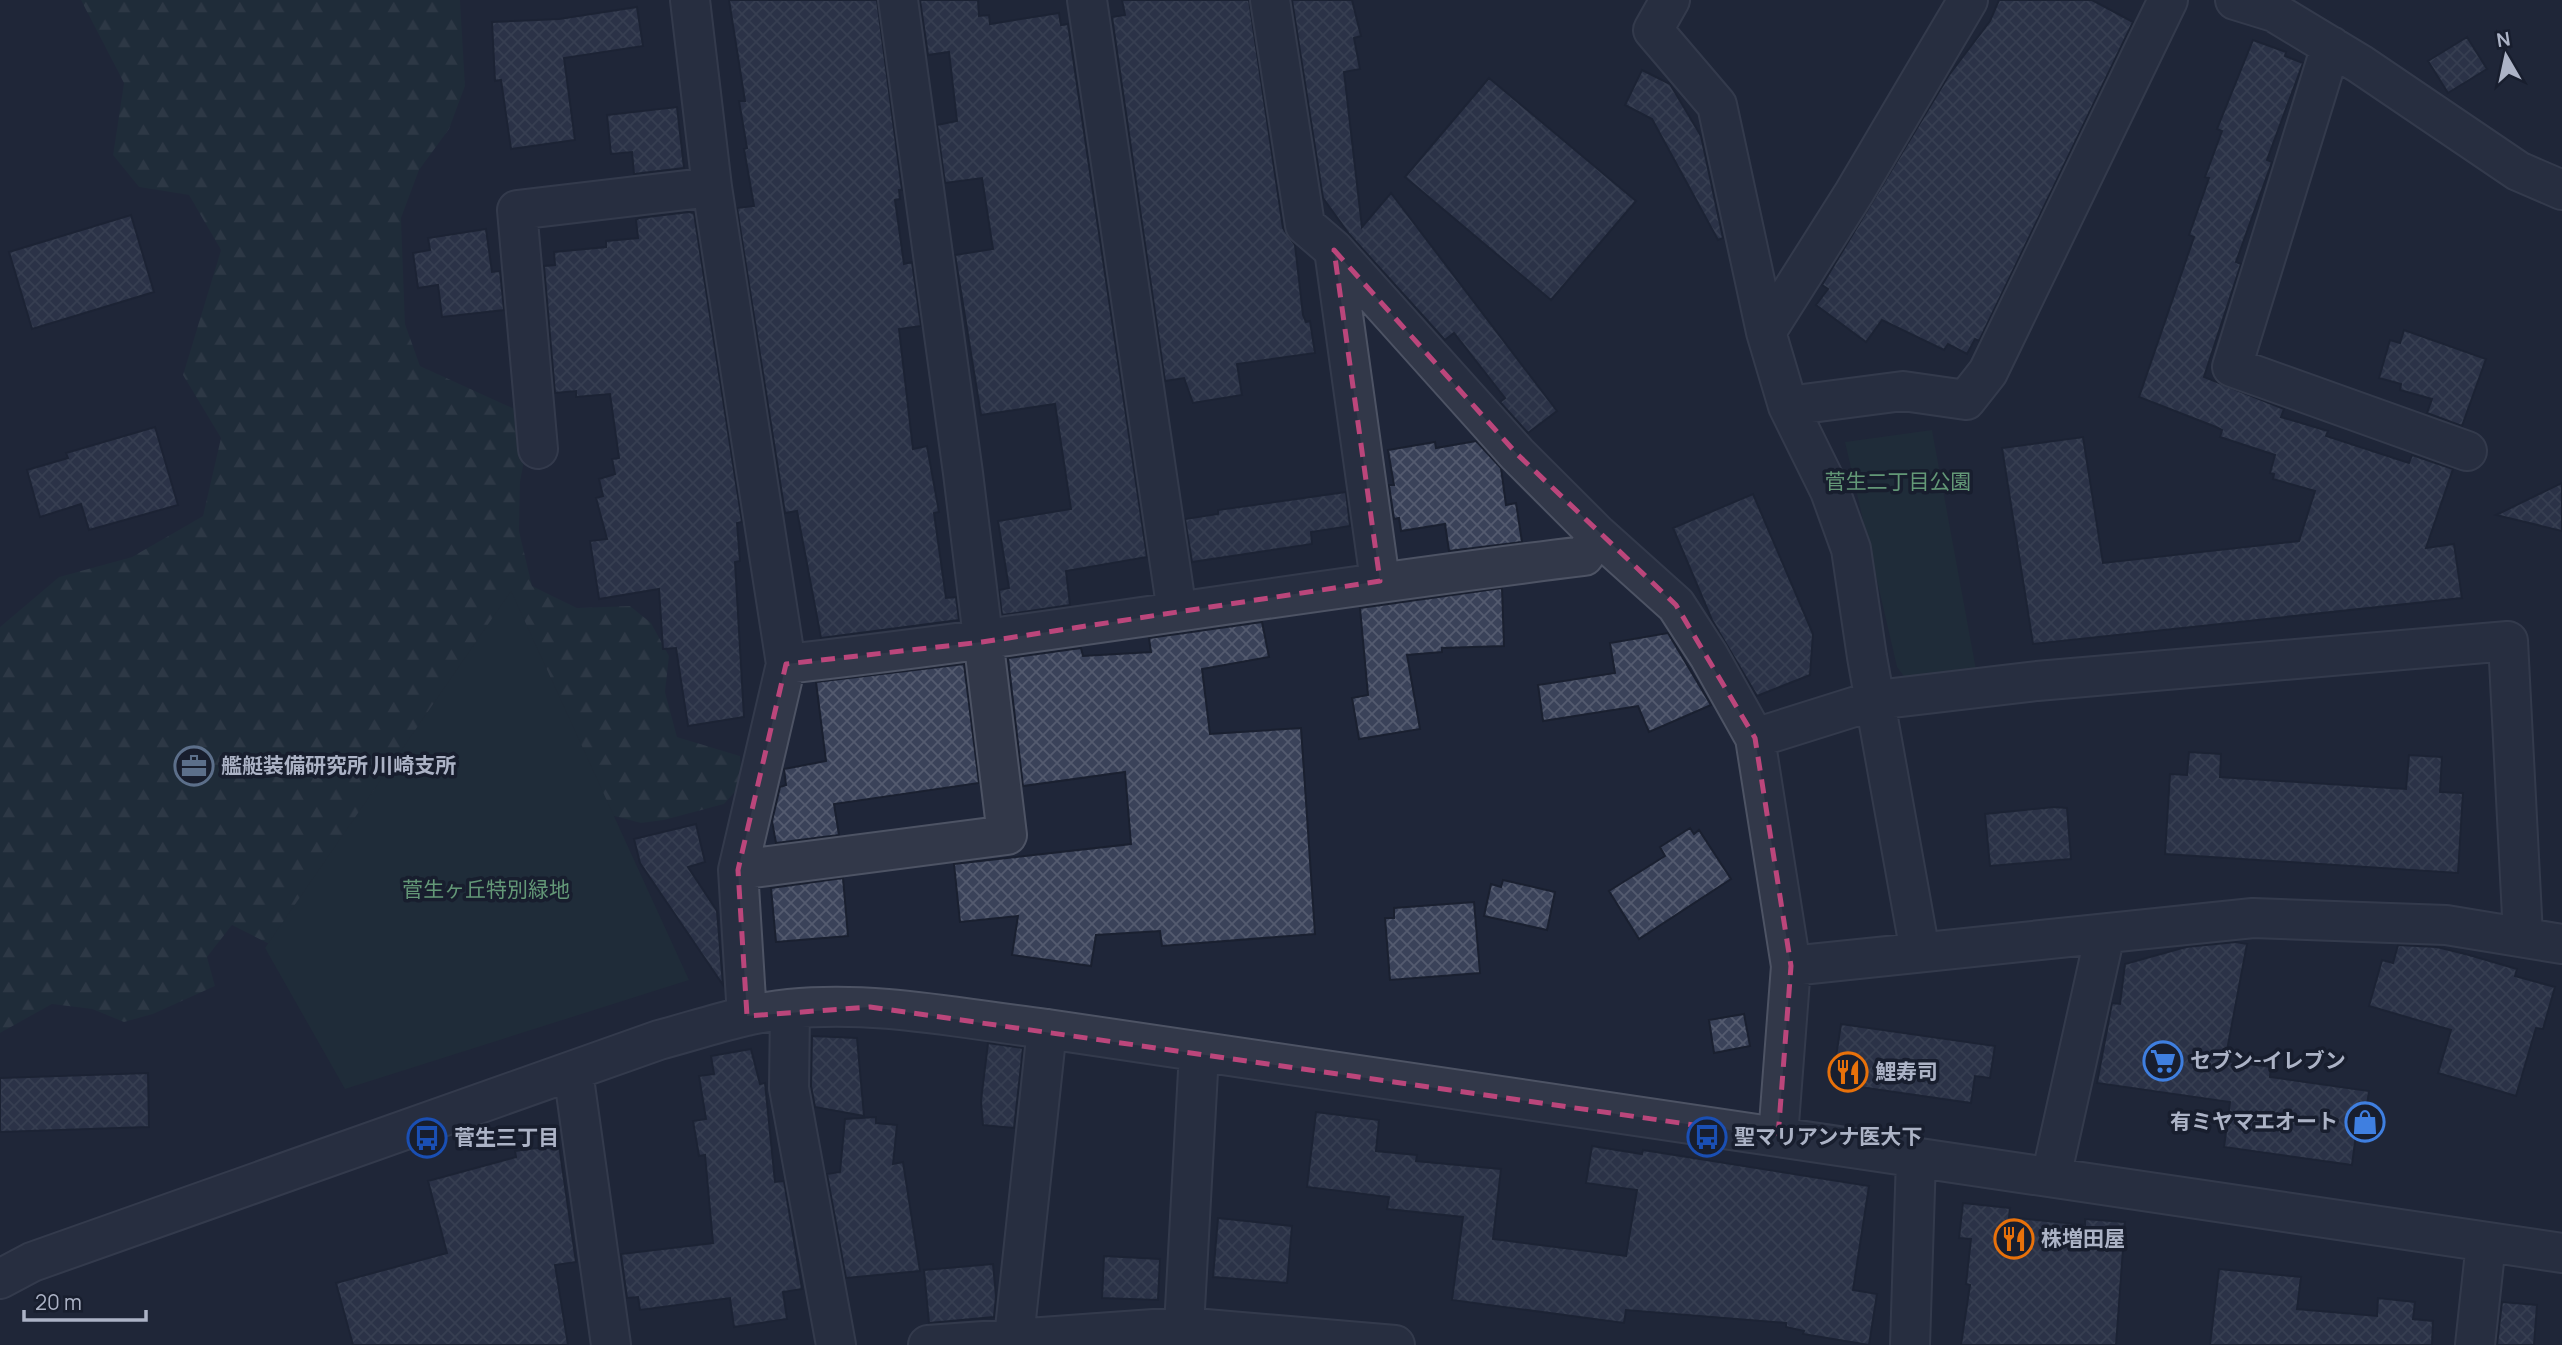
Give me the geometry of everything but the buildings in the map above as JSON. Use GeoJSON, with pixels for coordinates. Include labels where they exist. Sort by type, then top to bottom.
{"type":"FeatureCollection","features":[{"type":"Feature","properties":{"kind":"street"},"geometry":{"type":"LineString","coordinates":[[690,0],[712,187],[786,664],[738,870],[747,1016]]}},
{"type":"Feature","properties":{"kind":"street"},"geometry":{"type":"LineString","coordinates":[[738,870],[1007,835],[898,0]]}},
{"type":"Feature","properties":{"kind":"street"},"geometry":{"type":"LineString","coordinates":[[1087,0],[1177,612]]}},
{"type":"Feature","properties":{"kind":"street"},"geometry":{"type":"LineString","coordinates":[[1270,0],[1305,225],[1334,250],[1517,454],[1598,534],[1676,605],[1709,656],[1755,738],[1791,966],[1778,1137]]}},
{"type":"Feature","properties":{"kind":"street"},"geometry":{"type":"LineString","coordinates":[[1670,0],[1653,30],[1717,105],[1766,332],[1788,406],[1830,491],[1851,549],[1867,657],[1920,953]]}},
{"type":"Feature","properties":{"kind":"street"},"geometry":{"type":"LineString","coordinates":[[1766,332],[1854,193],[1968,0]]}},
{"type":"Feature","properties":{"kind":"street"},"geometry":{"type":"LineString","coordinates":[[1788,406],[1903,391],[1966,400],[1988,372],[2168,0]]}},
{"type":"Feature","properties":{"kind":"street"},"geometry":{"type":"LineString","coordinates":[[2235,0],[2274,12],[2331,46],[2518,171],[2562,190]]}},
{"type":"Feature","properties":{"kind":"street"},"geometry":{"type":"LineString","coordinates":[[2331,46],[2232,367],[2467,451]]}},
{"type":"Feature","properties":{"kind":"street"},"geometry":{"type":"LineString","coordinates":[[538,449],[517,211],[712,187]]}},
{"type":"Feature","properties":{"kind":"street"},"geometry":{"type":"LineString","coordinates":[[1334,250],[1380,581]]}},
{"type":"Feature","properties":{"kind":"street"},"geometry":{"type":"LineString","coordinates":[[786,664],[982,642],[1380,581],[1584,556],[1598,534]]}},
{"type":"Feature","properties":{"kind":"street"},"geometry":{"type":"LineString","coordinates":[[1755,738],[1876,700],[2037,681],[2508,641],[2524,936]]}},
{"type":"Feature","properties":{"kind":"street"},"geometry":{"type":"LineString","coordinates":[[1791,966],[2253,918],[2446,925],[2562,944]]}},
{"type":"Feature","properties":{"kind":"street"},"geometry":{"type":"LineString","coordinates":[[2051,1177],[2105,934]]}},
{"type":"Feature","properties":{"kind":"street"},"geometry":{"type":"LineString","coordinates":[[0,1279],[33,1262],[659,1040],[747,1016],[790,1009],[870,1007],[1047,1029],[2562,1253]]}},
{"type":"Feature","properties":{"kind":"street"},"geometry":{"type":"LineString","coordinates":[[790,1009],[789,1088],[836,1345]]}},
{"type":"Feature","properties":{"kind":"street"},"geometry":{"type":"LineString","coordinates":[[1014,1338],[1047,1029]]}},
{"type":"Feature","properties":{"kind":"street"},"geometry":{"type":"LineString","coordinates":[[1183,1336],[1199,1053]]}},
{"type":"Feature","properties":{"kind":"street"},"geometry":{"type":"LineString","coordinates":[[573,1070],[611,1345]]}},
{"type":"Feature","properties":{"kind":"street"},"geometry":{"type":"LineString","coordinates":[[1910,1345],[1916,1158]]}},
{"type":"Feature","properties":{"kind":"street"},"geometry":{"type":"LineString","coordinates":[[2475,1345],[2486,1243]]}},
{"type":"Feature","properties":{"kind":"street"},"geometry":{"type":"LineString","coordinates":[[928,1345],[1014,1338],[1183,1336],[1395,1345]]}},
{"type":"Feature","properties":{"kind":"highlighted area"},"geometry":{"type":"Polygon","coordinates":[[[1334,250],[1517,454],[1676,605],[1755,738],[1791,966],[1778,1137],[870,1007],[747,1016],[738,870],[786,664],[982,642],[1380,581],[1334,250]]]}},
{"type":"Feature","properties":{"kind":"green space","name":"艦艇装備研究所 川崎支所"},"geometry":{"type":"Polygon","coordinates":[[[81,0],[460,0],[465,86],[449,129],[419,170],[401,218],[405,324],[420,366],[521,412],[524,461],[520,482],[519,531],[532,586],[577,608],[630,606],[651,623],[669,656],[665,692],[677,737],[740,756],[742,784],[724,804],[664,820],[641,823],[584,808],[281,950],[232,925],[207,957],[215,986],[153,1014],[124,1022],[92,1009],[52,1004],[0,1033],[0,627],[59,577],[132,557],[203,516],[221,438],[183,375],[221,250],[189,195],[139,187],[113,155],[124,83],[81,0]]]}},
{"type":"Feature","properties":{"kind":"green space","name":"菅生二丁目公園"},"geometry":{"type":"Polygon","coordinates":[[[1932,430],[1977,675],[1909,683],[1897,667],[1845,442],[1932,430]]]}},
{"type":"Feature","properties":{"kind":"green space","name":"菅生ヶ丘特別緑地"},"geometry":{"type":"Polygon","coordinates":[[[511,591],[689,980],[345,1089],[265,948],[511,591]]]}},
{"type":"Feature","properties":{"kind":"place","name":"艦艇装備研究所 川崎支所"},"geometry":{"type":"Point","coordinates":[194,766]}},
{"type":"Feature","properties":{"kind":"place","name":"セブン-イレブン"},"geometry":{"type":"Point","coordinates":[2163,1061]}},
{"type":"Feature","properties":{"kind":"place","name":"鯉寿司"},"geometry":{"type":"Point","coordinates":[1848,1072]}},
{"type":"Feature","properties":{"kind":"place","name":"有ミヤマエオート"},"geometry":{"type":"Point","coordinates":[2365,1122]}},
{"type":"Feature","properties":{"kind":"place","name":"聖マリアンナ医大下"},"geometry":{"type":"Point","coordinates":[1707,1137]}},
{"type":"Feature","properties":{"kind":"place","name":"菅生三丁目"},"geometry":{"type":"Point","coordinates":[427,1138]}},
{"type":"Feature","properties":{"kind":"place","name":"株増田屋"},"geometry":{"type":"Point","coordinates":[2014,1239]}}]}
